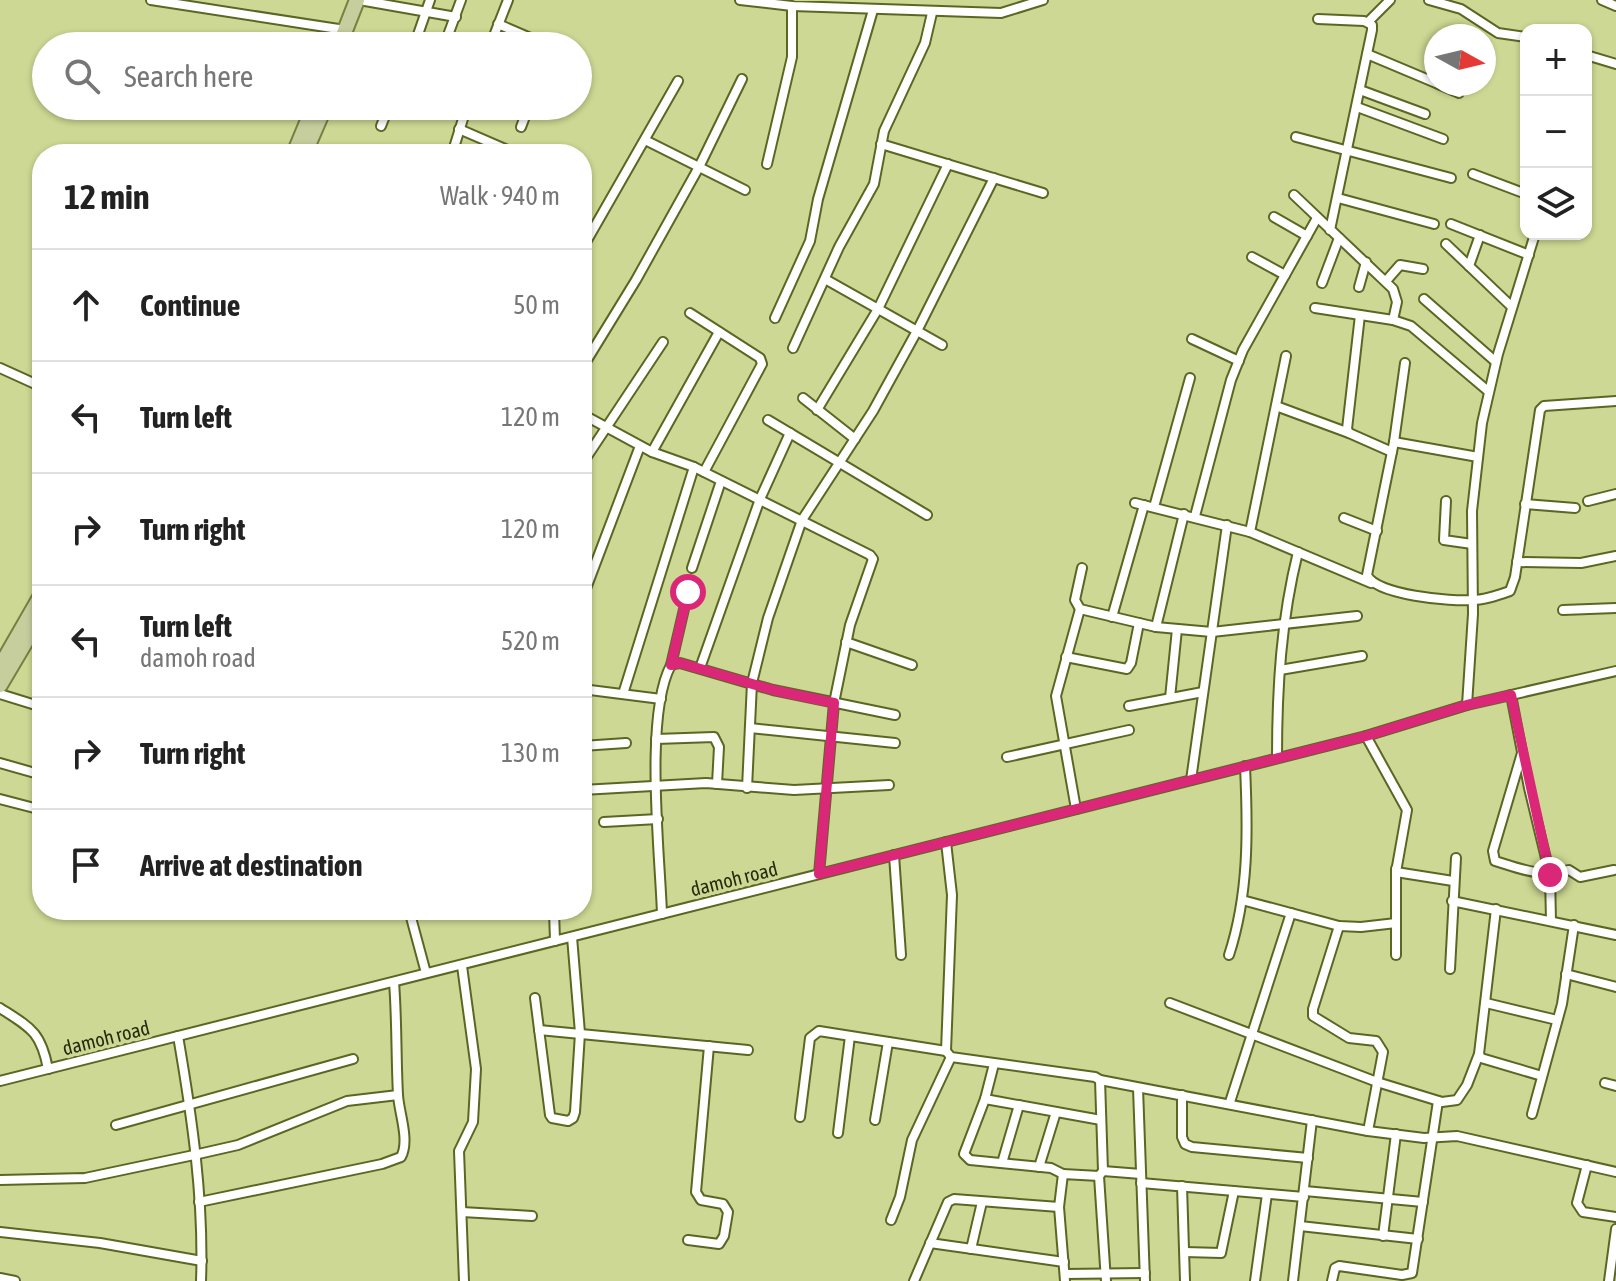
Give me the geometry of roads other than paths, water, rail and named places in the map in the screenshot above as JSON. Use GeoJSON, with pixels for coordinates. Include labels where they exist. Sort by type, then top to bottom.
{"type":"FeatureCollection","features":[{"type":"Feature","properties":{"kind":"main road"},"geometry":{"type":"LineString","coordinates":[[345,30],[357,0]]}},
{"type":"Feature","properties":{"kind":"main road"},"geometry":{"type":"LineString","coordinates":[[353,32],[365,0]]}},
{"type":"Feature","properties":{"kind":"main road"},"geometry":{"type":"LineString","coordinates":[[298,144],[308,120]]}},
{"type":"Feature","properties":{"kind":"main road"},"geometry":{"type":"LineString","coordinates":[[308,144],[319,120]]}},
{"type":"Feature","properties":{"kind":"main road"},"geometry":{"type":"LineString","coordinates":[[0,667],[32,611]]}},
{"type":"Feature","properties":{"kind":"main road"},"geometry":{"type":"LineString","coordinates":[[0,685],[32,631]]}},
{"type":"Feature","properties":{"kind":"street"},"geometry":{"type":"LineString","coordinates":[[151,0],[215,5],[345,30]]}},
{"type":"Feature","properties":{"kind":"street"},"geometry":{"type":"LineString","coordinates":[[365,0],[456,17]]}},
{"type":"Feature","properties":{"kind":"street"},"geometry":{"type":"LineString","coordinates":[[419,32],[430,0]]}},
{"type":"Feature","properties":{"kind":"street"},"geometry":{"type":"LineString","coordinates":[[450,32],[461,0]]}},
{"type":"Feature","properties":{"kind":"street"},"geometry":{"type":"LineString","coordinates":[[495,32],[508,0]]}},
{"type":"Feature","properties":{"kind":"street"},"geometry":{"type":"LineString","coordinates":[[740,0],[792,6],[932,13],[1001,13],[1043,0]]}},
{"type":"Feature","properties":{"kind":"street"},"geometry":{"type":"LineString","coordinates":[[1318,19],[1368,22],[1390,0]]}},
{"type":"Feature","properties":{"kind":"street"},"geometry":{"type":"LineString","coordinates":[[1429,0],[1461,9],[1498,33],[1520,36]]}},
{"type":"Feature","properties":{"kind":"street"},"geometry":{"type":"LineString","coordinates":[[1602,0],[1616,6]]}},
{"type":"Feature","properties":{"kind":"street"},"geometry":{"type":"LineString","coordinates":[[767,164],[792,57],[792,6]]}},
{"type":"Feature","properties":{"kind":"street"},"geometry":{"type":"LineString","coordinates":[[775,318],[810,241],[818,199],[873,10]]}},
{"type":"Feature","properties":{"kind":"street"},"geometry":{"type":"LineString","coordinates":[[793,348],[874,184],[881,144],[925,43],[932,13]]}},
{"type":"Feature","properties":{"kind":"street"},"geometry":{"type":"LineString","coordinates":[[1330,230],[1372,30],[1368,22]]}},
{"type":"Feature","properties":{"kind":"street"},"geometry":{"type":"LineString","coordinates":[[498,24],[517,32]]}},
{"type":"Feature","properties":{"kind":"street"},"geometry":{"type":"LineString","coordinates":[[1367,54],[1424,78]]}},
{"type":"Feature","properties":{"kind":"street"},"geometry":{"type":"LineString","coordinates":[[1592,57],[1616,64]]}},
{"type":"Feature","properties":{"kind":"street"},"geometry":{"type":"LineString","coordinates":[[592,352],[699,167],[742,79]]}},
{"type":"Feature","properties":{"kind":"street"},"geometry":{"type":"LineString","coordinates":[[592,232],[678,81]]}},
{"type":"Feature","properties":{"kind":"street"},"geometry":{"type":"LineString","coordinates":[[1360,90],[1425,114]]}},
{"type":"Feature","properties":{"kind":"street"},"geometry":{"type":"LineString","coordinates":[[1357,107],[1443,139]]}},
{"type":"Feature","properties":{"kind":"street"},"geometry":{"type":"LineString","coordinates":[[381,126],[383,120]]}},
{"type":"Feature","properties":{"kind":"street"},"geometry":{"type":"LineString","coordinates":[[455,144],[462,120]]}},
{"type":"Feature","properties":{"kind":"street"},"geometry":{"type":"LineString","coordinates":[[521,127],[524,120]]}},
{"type":"Feature","properties":{"kind":"street"},"geometry":{"type":"LineString","coordinates":[[459,129],[490,144]]}},
{"type":"Feature","properties":{"kind":"street"},"geometry":{"type":"LineString","coordinates":[[1296,137],[1451,178]]}},
{"type":"Feature","properties":{"kind":"street"},"geometry":{"type":"LineString","coordinates":[[645,140],[745,190]]}},
{"type":"Feature","properties":{"kind":"street"},"geometry":{"type":"LineString","coordinates":[[881,144],[1043,193]]}},
{"type":"Feature","properties":{"kind":"street"},"geometry":{"type":"LineString","coordinates":[[817,410],[878,309],[948,164]]}},
{"type":"Feature","properties":{"kind":"street"},"geometry":{"type":"LineString","coordinates":[[1473,174],[1520,192]]}},
{"type":"Feature","properties":{"kind":"street"},"geometry":{"type":"LineString","coordinates":[[747,788],[752,683],[768,618],[802,520],[855,439],[917,331],[994,178]]}},
{"type":"Feature","properties":{"kind":"street"},"geometry":{"type":"LineString","coordinates":[[1294,195],[1386,281],[1396,295],[1393,320]]}},
{"type":"Feature","properties":{"kind":"street"},"geometry":{"type":"LineString","coordinates":[[1338,198],[1434,224]]}},
{"type":"Feature","properties":{"kind":"street"},"geometry":{"type":"LineString","coordinates":[[1274,217],[1307,236]]}},
{"type":"Feature","properties":{"kind":"street"},"geometry":{"type":"LineString","coordinates":[[1195,516],[1239,361],[1317,218]]}},
{"type":"Feature","properties":{"kind":"street"},"geometry":{"type":"LineString","coordinates":[[1451,224],[1529,255]]}},
{"type":"Feature","properties":{"kind":"street"},"geometry":{"type":"LineString","coordinates":[[1469,266],[1480,235]]}},
{"type":"Feature","properties":{"kind":"street"},"geometry":{"type":"LineString","coordinates":[[1322,283],[1339,238]]}},
{"type":"Feature","properties":{"kind":"street"},"geometry":{"type":"LineString","coordinates":[[1467,705],[1478,457],[1488,391],[1533,240]]}},
{"type":"Feature","properties":{"kind":"street"},"geometry":{"type":"LineString","coordinates":[[1446,244],[1512,307]]}},
{"type":"Feature","properties":{"kind":"street"},"geometry":{"type":"LineString","coordinates":[[1252,257],[1285,275]]}},
{"type":"Feature","properties":{"kind":"street"},"geometry":{"type":"LineString","coordinates":[[1359,287],[1366,262]]}},
{"type":"Feature","properties":{"kind":"street"},"geometry":{"type":"LineString","coordinates":[[1386,281],[1400,265],[1423,269]]}},
{"type":"Feature","properties":{"kind":"street"},"geometry":{"type":"LineString","coordinates":[[825,279],[942,345]]}},
{"type":"Feature","properties":{"kind":"street"},"geometry":{"type":"LineString","coordinates":[[1424,299],[1496,362]]}},
{"type":"Feature","properties":{"kind":"street"},"geometry":{"type":"LineString","coordinates":[[1315,308],[1393,320],[1416,329],[1488,391]]}},
{"type":"Feature","properties":{"kind":"street"},"geometry":{"type":"LineString","coordinates":[[690,313],[760,358],[762,364],[704,472]]}},
{"type":"Feature","properties":{"kind":"street"},"geometry":{"type":"LineString","coordinates":[[1349,433],[1346,425],[1360,315]]}},
{"type":"Feature","properties":{"kind":"street"},"geometry":{"type":"LineString","coordinates":[[652,452],[719,332]]}},
{"type":"Feature","properties":{"kind":"street"},"geometry":{"type":"LineString","coordinates":[[1192,339],[1239,361]]}},
{"type":"Feature","properties":{"kind":"street"},"geometry":{"type":"LineString","coordinates":[[592,449],[663,342]]}},
{"type":"Feature","properties":{"kind":"street"},"geometry":{"type":"LineString","coordinates":[[1250,532],[1286,356]]}},
{"type":"Feature","properties":{"kind":"street"},"geometry":{"type":"LineString","coordinates":[[1371,583],[1367,575],[1394,442],[1405,363]]}},
{"type":"Feature","properties":{"kind":"street"},"geometry":{"type":"LineString","coordinates":[[0,368],[32,382]]}},
{"type":"Feature","properties":{"kind":"street"},"geometry":{"type":"LineString","coordinates":[[1112,617],[1144,505],[1190,378]]}},
{"type":"Feature","properties":{"kind":"street"},"geometry":{"type":"LineString","coordinates":[[803,398],[855,439]]}},
{"type":"Feature","properties":{"kind":"street"},"geometry":{"type":"LineString","coordinates":[[1144,505],[1250,532],[1371,583],[1411,595],[1474,600],[1510,591],[1513,587],[1540,410],[1544,406],[1616,401]]}},
{"type":"Feature","properties":{"kind":"street"},"geometry":{"type":"LineString","coordinates":[[1276,406],[1392,452]]}},
{"type":"Feature","properties":{"kind":"street"},"geometry":{"type":"LineString","coordinates":[[592,419],[652,452],[694,467],[760,499],[873,559],[846,642],[834,703],[819,874]]}},
{"type":"Feature","properties":{"kind":"street"},"geometry":{"type":"LineString","coordinates":[[768,420],[927,515]]}},
{"type":"Feature","properties":{"kind":"street"},"geometry":{"type":"LineString","coordinates":[[700,668],[760,499],[790,433]]}},
{"type":"Feature","properties":{"kind":"street"},"geometry":{"type":"LineString","coordinates":[[1394,442],[1478,457]]}},
{"type":"Feature","properties":{"kind":"street"},"geometry":{"type":"LineString","coordinates":[[592,560],[640,446]]}},
{"type":"Feature","properties":{"kind":"street"},"geometry":{"type":"LineString","coordinates":[[623,694],[694,467]]}},
{"type":"Feature","properties":{"kind":"street"},"geometry":{"type":"LineString","coordinates":[[692,568],[721,481]]}},
{"type":"Feature","properties":{"kind":"street"},"geometry":{"type":"LineString","coordinates":[[1588,501],[1616,494]]}},
{"type":"Feature","properties":{"kind":"street"},"geometry":{"type":"LineString","coordinates":[[1446,501],[1444,540],[1472,544]]}},
{"type":"Feature","properties":{"kind":"street"},"geometry":{"type":"LineString","coordinates":[[1525,504],[1575,508]]}},
{"type":"Feature","properties":{"kind":"street"},"geometry":{"type":"LineString","coordinates":[[1156,627],[1184,514]]}},
{"type":"Feature","properties":{"kind":"street"},"geometry":{"type":"LineString","coordinates":[[1344,518],[1377,531]]}},
{"type":"Feature","properties":{"kind":"street"},"geometry":{"type":"LineString","coordinates":[[1191,780],[1227,525]]}},
{"type":"Feature","properties":{"kind":"street"},"geometry":{"type":"LineString","coordinates":[[1277,758],[1284,624],[1298,552]]}},
{"type":"Feature","properties":{"kind":"street"},"geometry":{"type":"LineString","coordinates":[[1517,562],[1581,563],[1616,556]]}},
{"type":"Feature","properties":{"kind":"street"},"geometry":{"type":"LineString","coordinates":[[1076,809],[1056,696],[1080,609],[1075,600],[1082,568]]}},
{"type":"Feature","properties":{"kind":"street"},"geometry":{"type":"LineString","coordinates":[[662,914],[656,739],[661,699],[688,592]]}},
{"type":"Feature","properties":{"kind":"street"},"geometry":{"type":"LineString","coordinates":[[1563,610],[1616,608]]}},
{"type":"Feature","properties":{"kind":"street"},"geometry":{"type":"LineString","coordinates":[[1080,609],[1156,627],[1212,632],[1357,616]]}},
{"type":"Feature","properties":{"kind":"street"},"geometry":{"type":"LineString","coordinates":[[1066,657],[1127,669],[1139,623]]}},
{"type":"Feature","properties":{"kind":"street"},"geometry":{"type":"LineString","coordinates":[[1170,698],[1177,629]]}},
{"type":"Feature","properties":{"kind":"street"},"geometry":{"type":"LineString","coordinates":[[846,642],[912,665]]}},
{"type":"Feature","properties":{"kind":"street"},"geometry":{"type":"LineString","coordinates":[[1280,670],[1362,656]]}},
{"type":"Feature","properties":{"kind":"street"},"geometry":{"type":"LineString","coordinates":[[671,665],[675,663],[700,668],[834,703],[895,715]]}},
{"type":"Feature","properties":{"kind":"street","name":"damoh road"},"geometry":{"type":"LineString","coordinates":[[0,1081],[1366,736],[1467,705],[1616,671]]}},
{"type":"Feature","properties":{"kind":"street"},"geometry":{"type":"LineString","coordinates":[[592,690],[661,699]]}},
{"type":"Feature","properties":{"kind":"street"},"geometry":{"type":"LineString","coordinates":[[1129,706],[1203,692]]}},
{"type":"Feature","properties":{"kind":"street"},"geometry":{"type":"LineString","coordinates":[[0,694],[32,704]]}},
{"type":"Feature","properties":{"kind":"street"},"geometry":{"type":"LineString","coordinates":[[1511,695],[1550,875],[1551,921]]}},
{"type":"Feature","properties":{"kind":"street"},"geometry":{"type":"LineString","coordinates":[[750,728],[895,743]]}},
{"type":"Feature","properties":{"kind":"street"},"geometry":{"type":"LineString","coordinates":[[1007,757],[1129,730]]}},
{"type":"Feature","properties":{"kind":"street"},"geometry":{"type":"LineString","coordinates":[[1366,736],[1407,810],[1396,872]]}},
{"type":"Feature","properties":{"kind":"street"},"geometry":{"type":"LineString","coordinates":[[656,739],[714,737],[719,747],[717,784]]}},
{"type":"Feature","properties":{"kind":"street"},"geometry":{"type":"LineString","coordinates":[[592,745],[626,743]]}},
{"type":"Feature","properties":{"kind":"street"},"geometry":{"type":"LineString","coordinates":[[1522,753],[1493,857],[1495,861],[1550,875],[1569,870],[1580,877],[1614,870]]}},
{"type":"Feature","properties":{"kind":"street"},"geometry":{"type":"LineString","coordinates":[[0,763],[32,772]]}},
{"type":"Feature","properties":{"kind":"street"},"geometry":{"type":"LineString","coordinates":[[1229,955],[1241,916],[1248,830],[1245,766]]}},
{"type":"Feature","properties":{"kind":"street"},"geometry":{"type":"LineString","coordinates":[[592,789],[717,784],[794,790],[889,785]]}},
{"type":"Feature","properties":{"kind":"street"},"geometry":{"type":"LineString","coordinates":[[0,799],[32,807]]}},
{"type":"Feature","properties":{"kind":"street"},"geometry":{"type":"LineString","coordinates":[[604,822],[658,819]]}},
{"type":"Feature","properties":{"kind":"street"},"geometry":{"type":"LineString","coordinates":[[891,1220],[900,1197],[912,1140],[949,1054],[952,895],[946,842]]}},
{"type":"Feature","properties":{"kind":"street"},"geometry":{"type":"LineString","coordinates":[[1396,848],[1396,955]]}},
{"type":"Feature","properties":{"kind":"street"},"geometry":{"type":"LineString","coordinates":[[894,855],[901,955]]}},
{"type":"Feature","properties":{"kind":"street"},"geometry":{"type":"LineString","coordinates":[[1450,969],[1456,858]]}},
{"type":"Feature","properties":{"kind":"street"},"geometry":{"type":"LineString","coordinates":[[1396,872],[1453,881]]}},
{"type":"Feature","properties":{"kind":"street"},"geometry":{"type":"LineString","coordinates":[[1242,900],[1339,926],[1396,923]]}},
{"type":"Feature","properties":{"kind":"street"},"geometry":{"type":"LineString","coordinates":[[1452,901],[1616,935]]}},
{"type":"Feature","properties":{"kind":"street"},"geometry":{"type":"LineString","coordinates":[[1170,1003],[1377,1082],[1438,1101],[1457,1100],[1467,1085],[1479,1054],[1496,909]]}},
{"type":"Feature","properties":{"kind":"street"},"geometry":{"type":"LineString","coordinates":[[1230,1102],[1291,913]]}},
{"type":"Feature","properties":{"kind":"street"},"geometry":{"type":"LineString","coordinates":[[411,920],[426,973]]}},
{"type":"Feature","properties":{"kind":"street"},"geometry":{"type":"LineString","coordinates":[[554,920],[555,941]]}},
{"type":"Feature","properties":{"kind":"street"},"geometry":{"type":"LineString","coordinates":[[1532,1114],[1557,1020],[1574,925]]}},
{"type":"Feature","properties":{"kind":"street"},"geometry":{"type":"LineString","coordinates":[[1339,926],[1313,1016],[1342,1035],[1376,1041],[1381,1045],[1383,1052],[1368,1131]]}},
{"type":"Feature","properties":{"kind":"street"},"geometry":{"type":"LineString","coordinates":[[535,998],[548,1108],[552,1118],[568,1121],[575,1112],[580,1033],[572,937]]}},
{"type":"Feature","properties":{"kind":"street"},"geometry":{"type":"LineString","coordinates":[[462,966],[476,1069],[473,1122],[459,1151],[464,1281]]}},
{"type":"Feature","properties":{"kind":"street"},"geometry":{"type":"LineString","coordinates":[[1566,974],[1616,987]]}},
{"type":"Feature","properties":{"kind":"street"},"geometry":{"type":"LineString","coordinates":[[199,1202],[396,1161],[404,1152],[398,1095],[394,982]]}},
{"type":"Feature","properties":{"kind":"street"},"geometry":{"type":"LineString","coordinates":[[1486,1003],[1557,1020]]}},
{"type":"Feature","properties":{"kind":"street"},"geometry":{"type":"LineString","coordinates":[[0,1008],[36,1033],[45,1050],[48,1069]]}},
{"type":"Feature","properties":{"kind":"street"},"geometry":{"type":"LineString","coordinates":[[539,1030],[748,1050]]}},
{"type":"Feature","properties":{"kind":"street"},"geometry":{"type":"LineString","coordinates":[[800,1117],[810,1038],[819,1031],[994,1064],[1095,1077],[1138,1088],[1230,1102],[1368,1131],[1431,1138],[1457,1136],[1616,1172]]}},
{"type":"Feature","properties":{"kind":"street"},"geometry":{"type":"LineString","coordinates":[[178,1036],[190,1103],[199,1202],[201,1281]]}},
{"type":"Feature","properties":{"kind":"street"},"geometry":{"type":"LineString","coordinates":[[838,1133],[850,1036]]}},
{"type":"Feature","properties":{"kind":"street"},"geometry":{"type":"LineString","coordinates":[[875,1120],[888,1042]]}},
{"type":"Feature","properties":{"kind":"street"},"geometry":{"type":"LineString","coordinates":[[688,1240],[719,1244],[724,1236],[728,1212],[723,1204],[701,1200],[696,1192],[709,1046]]}},
{"type":"Feature","properties":{"kind":"street"},"geometry":{"type":"LineString","coordinates":[[1479,1054],[1481,1058],[1542,1076]]}},
{"type":"Feature","properties":{"kind":"street"},"geometry":{"type":"LineString","coordinates":[[116,1125],[353,1059]]}},
{"type":"Feature","properties":{"kind":"street"},"geometry":{"type":"LineString","coordinates":[[994,1064],[985,1099],[964,1154],[970,1160],[1039,1167],[1063,1174],[1101,1173],[1234,1191],[1423,1202]]}},
{"type":"Feature","properties":{"kind":"street"},"geometry":{"type":"LineString","coordinates":[[1100,1080],[1106,1277]]}},
{"type":"Feature","properties":{"kind":"street"},"geometry":{"type":"LineString","coordinates":[[1605,1083],[1616,1086]]}},
{"type":"Feature","properties":{"kind":"street"},"geometry":{"type":"LineString","coordinates":[[1063,1174],[1062,1203],[1059,1207],[1065,1277],[1145,1277],[1138,1088]]}},
{"type":"Feature","properties":{"kind":"street"},"geometry":{"type":"LineString","coordinates":[[0,1180],[85,1178],[194,1155],[238,1145],[347,1101],[398,1095]]}},
{"type":"Feature","properties":{"kind":"street"},"geometry":{"type":"LineString","coordinates":[[1182,1095],[1182,1137],[1185,1144],[1308,1158]]}},
{"type":"Feature","properties":{"kind":"street"},"geometry":{"type":"LineString","coordinates":[[985,1099],[1101,1120]]}},
{"type":"Feature","properties":{"kind":"street"},"geometry":{"type":"LineString","coordinates":[[1332,1281],[1335,1268],[1339,1266],[1402,1275],[1412,1273],[1438,1101]]}},
{"type":"Feature","properties":{"kind":"street"},"geometry":{"type":"LineString","coordinates":[[1002,1163],[1019,1105]]}},
{"type":"Feature","properties":{"kind":"street"},"geometry":{"type":"LineString","coordinates":[[1039,1167],[1056,1112]]}},
{"type":"Feature","properties":{"kind":"street"},"geometry":{"type":"LineString","coordinates":[[1293,1281],[1312,1120]]}},
{"type":"Feature","properties":{"kind":"street"},"geometry":{"type":"LineString","coordinates":[[1383,1236],[1396,1134]]}},
{"type":"Feature","properties":{"kind":"street"},"geometry":{"type":"LineString","coordinates":[[1587,1165],[1577,1203],[1579,1209],[1616,1217]]}},
{"type":"Feature","properties":{"kind":"street"},"geometry":{"type":"LineString","coordinates":[[1182,1186],[1188,1281]]}},
{"type":"Feature","properties":{"kind":"street"},"geometry":{"type":"LineString","coordinates":[[1185,1252],[1221,1253],[1234,1191]]}},
{"type":"Feature","properties":{"kind":"street"},"geometry":{"type":"LineString","coordinates":[[1255,1281],[1267,1194]]}},
{"type":"Feature","properties":{"kind":"street"},"geometry":{"type":"LineString","coordinates":[[918,1280],[948,1202],[954,1199],[1059,1207]]}},
{"type":"Feature","properties":{"kind":"street"},"geometry":{"type":"LineString","coordinates":[[971,1249],[982,1202]]}},
{"type":"Feature","properties":{"kind":"street"},"geometry":{"type":"LineString","coordinates":[[462,1212],[532,1216]]}},
{"type":"Feature","properties":{"kind":"street"},"geometry":{"type":"LineString","coordinates":[[1300,1226],[1418,1239]]}},
{"type":"Feature","properties":{"kind":"street"},"geometry":{"type":"LineString","coordinates":[[1609,1281],[1614,1268],[1616,1229]]}},
{"type":"Feature","properties":{"kind":"street"},"geometry":{"type":"LineString","coordinates":[[0,1232],[100,1243],[202,1261]]}},
{"type":"Feature","properties":{"kind":"street"},"geometry":{"type":"LineString","coordinates":[[930,1243],[1064,1262]]}},
{"type":"Feature","properties":{"kind":"street"},"geometry":{"type":"LineString","coordinates":[[0,1278],[15,1281]]}}]}
